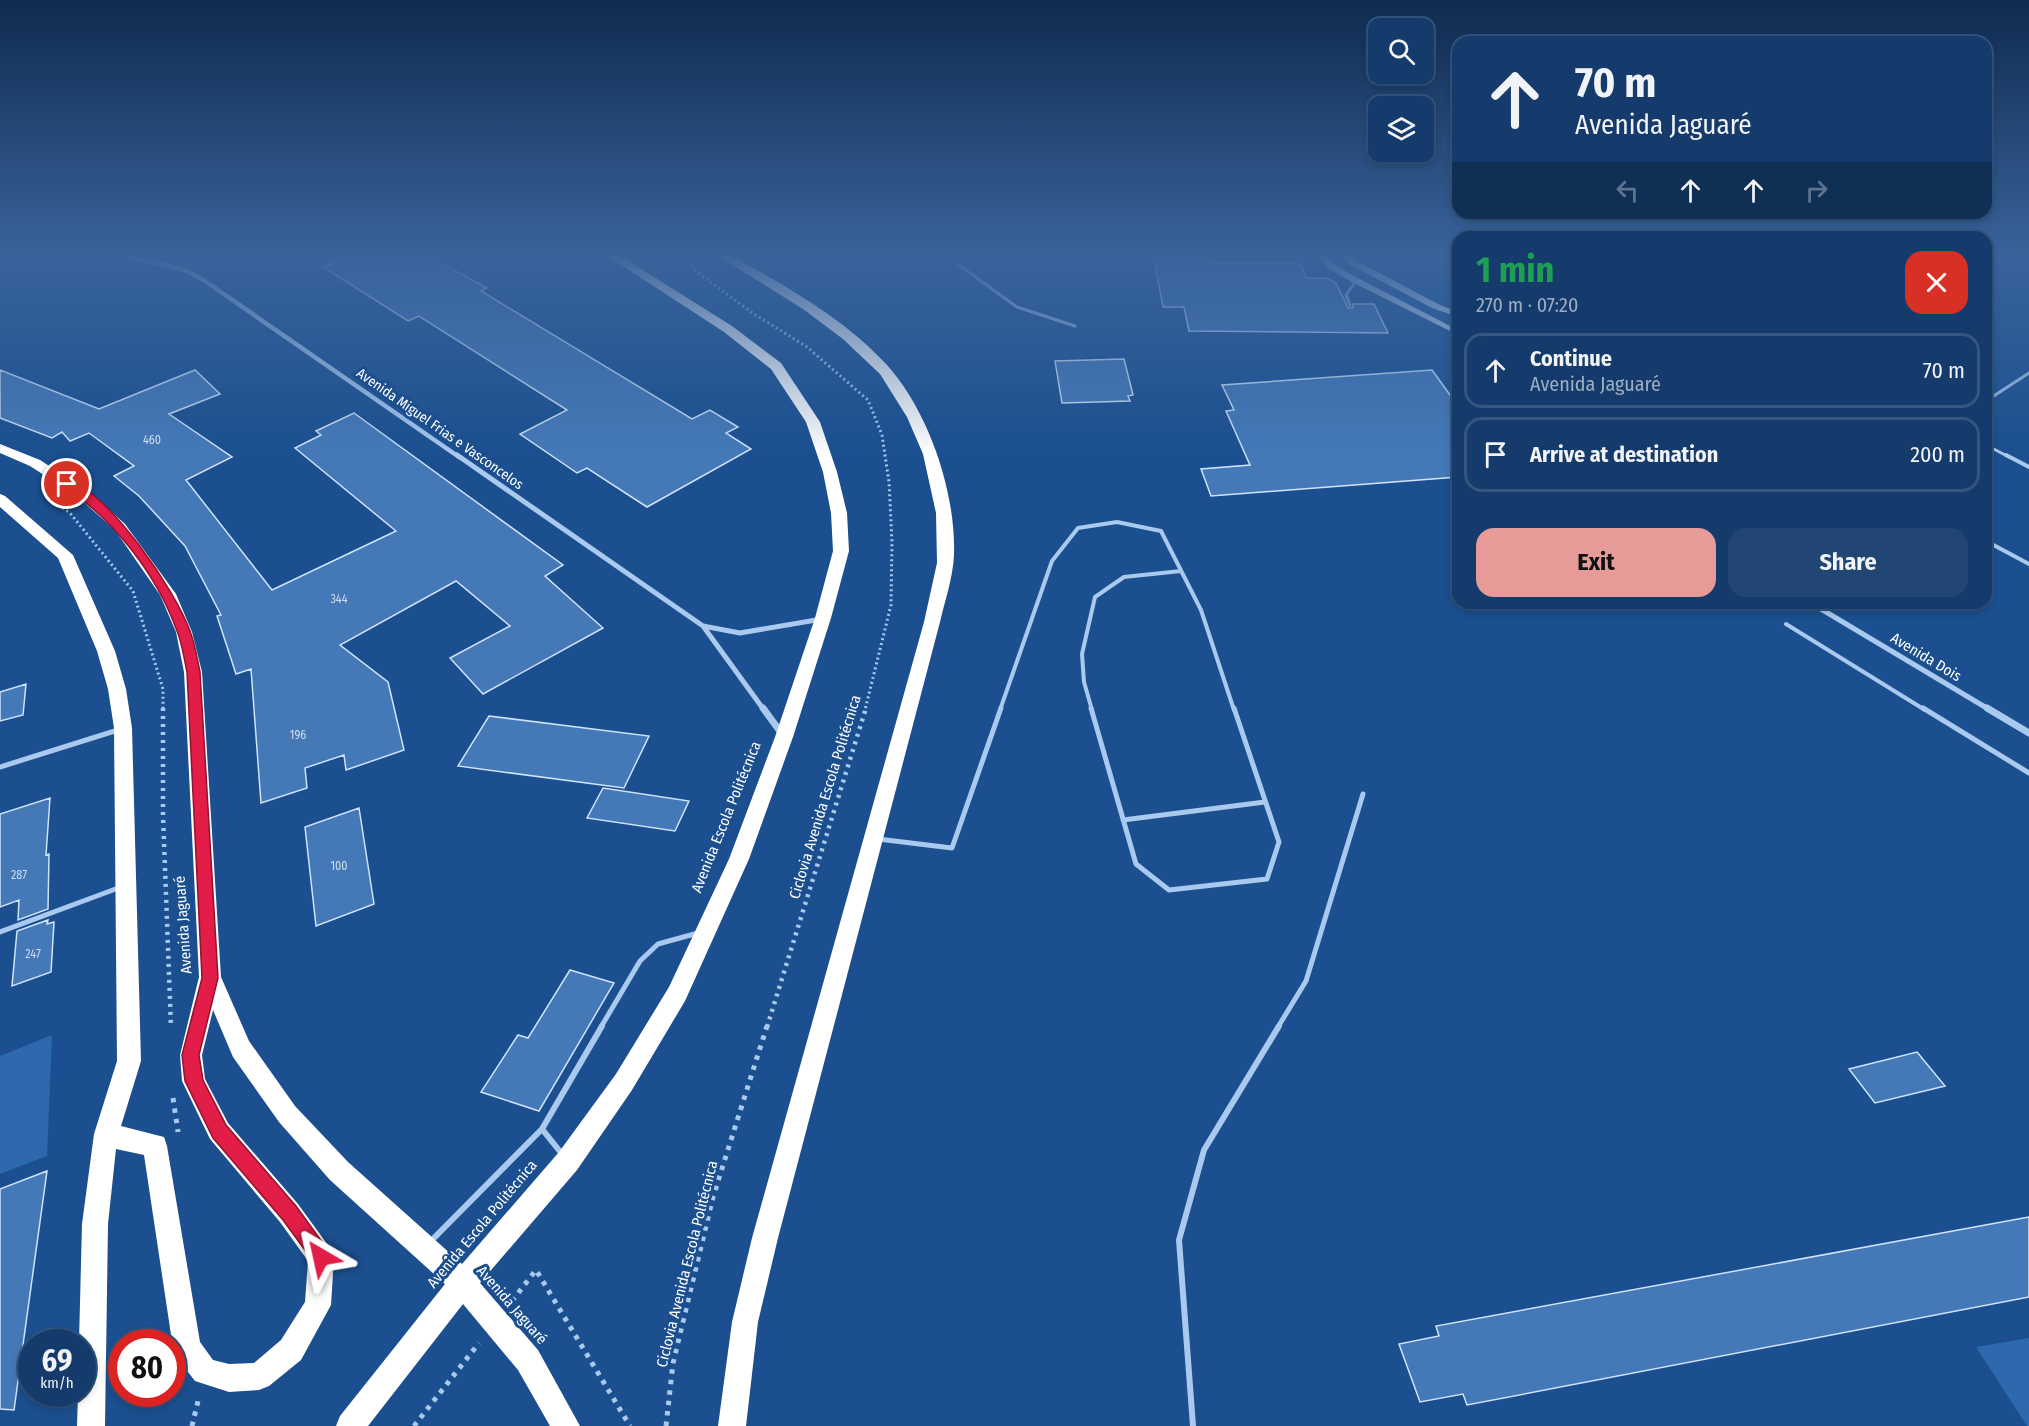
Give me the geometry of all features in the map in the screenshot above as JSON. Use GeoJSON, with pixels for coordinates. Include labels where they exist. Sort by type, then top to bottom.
{"type":"FeatureCollection","features":[{"type":"Feature","properties":{"kind":"highway","name":"Avenida Escola Politécnica"},"geometry":{"type":"LineString","coordinates":[[350,1426],[463,1283],[568,1161],[624,1082],[677,994],[739,859],[784,737],[824,618],[841,551],[839,513],[830,472],[813,422],[776,366],[716,322]]}},
{"type":"Feature","properties":{"kind":"highway"},"geometry":{"type":"LineString","coordinates":[[732,1426],[745,1323],[771,1216],[872,838],[933,622],[946,558],[946,515],[938,475],[916,419],[877,363],[829,322]]}},
{"type":"Feature","properties":{"kind":"highway","name":"Avenida Jaguaré"},"geometry":{"type":"LineString","coordinates":[[0,448],[35,463],[83,494],[120,527],[168,594],[184,632],[193,672],[210,978],[241,1049],[287,1114],[339,1171],[463,1283],[528,1360],[566,1426]]}},
{"type":"Feature","properties":{"kind":"highway"},"geometry":{"type":"LineString","coordinates":[[0,499],[64,555],[106,651],[117,689],[123,728],[129,1061],[106,1134],[94,1224],[91,1426]]}},
{"type":"Feature","properties":{"kind":"highway"},"geometry":{"type":"LineString","coordinates":[[106,1134],[155,1146],[188,1348],[205,1371],[230,1378],[259,1376],[291,1350],[318,1305],[321,1257],[289,1213],[219,1131],[194,1081],[190,1055],[210,978]]}},
{"type":"Feature","properties":{"kind":"street","name":"Avenida Miguel Frias e Vasconcelos"},"geometry":{"type":"LineString","coordinates":[[264,322],[703,626],[784,737]]}},
{"type":"Feature","properties":{"kind":"street"},"geometry":{"type":"LineString","coordinates":[[1436,322],[1452,330]]}},
{"type":"Feature","properties":{"kind":"street","name":"Avenida Dois"},"geometry":{"type":"LineString","coordinates":[[1821,609],[2029,733]]}},
{"type":"Feature","properties":{"kind":"street","name":"Avenida Miguel Frias e Vasconcelos"},"geometry":{"type":"LineString","coordinates":[[703,626],[740,633],[824,618]]}},
{"type":"Feature","properties":{"kind":"lane"},"geometry":{"type":"LineString","coordinates":[[1061,322],[1075,326]]}},
{"type":"Feature","properties":{"kind":"lane"},"geometry":{"type":"LineString","coordinates":[[1992,397],[2029,373]]}},
{"type":"Feature","properties":{"kind":"lane"},"geometry":{"type":"LineString","coordinates":[[1992,448],[2029,467]]}},
{"type":"Feature","properties":{"kind":"lane"},"geometry":{"type":"LineString","coordinates":[[872,838],[952,848],[1053,561],[1078,528],[1117,522],[1161,531],[1201,610],[1279,842],[1267,879],[1169,890],[1136,864],[1084,682],[1082,654],[1095,597],[1124,577],[1181,571]]}},
{"type":"Feature","properties":{"kind":"lane"},"geometry":{"type":"LineString","coordinates":[[1992,544],[2029,564]]}},
{"type":"Feature","properties":{"kind":"lane"},"geometry":{"type":"LineString","coordinates":[[1786,624],[2029,773]]}},
{"type":"Feature","properties":{"kind":"lane"},"geometry":{"type":"LineString","coordinates":[[0,767],[123,728]]}},
{"type":"Feature","properties":{"kind":"lane"},"geometry":{"type":"LineString","coordinates":[[1193,1426],[1179,1240],[1204,1150],[1306,981],[1363,794]]}},
{"type":"Feature","properties":{"kind":"lane"},"geometry":{"type":"LineString","coordinates":[[1123,820],[1265,802]]}},
{"type":"Feature","properties":{"kind":"lane"},"geometry":{"type":"LineString","coordinates":[[0,932],[127,885]]}},
{"type":"Feature","properties":{"kind":"lane"},"geometry":{"type":"LineString","coordinates":[[424,1248],[543,1130],[640,961],[658,944],[706,930]]}},
{"type":"Feature","properties":{"kind":"lane"},"geometry":{"type":"LineString","coordinates":[[543,1130],[568,1161]]}},
{"type":"Feature","properties":{"kind":"path","name":"Ciclovia Avenida Escola Politécnica"},"geometry":{"type":"LineString","coordinates":[[666,1426],[673,1362],[713,1197],[859,735],[891,605],[892,542],[889,482],[882,435],[868,400],[807,346],[766,322]]}},
{"type":"Feature","properties":{"kind":"path"},"geometry":{"type":"LineString","coordinates":[[536,1270],[630,1426]]}},
{"type":"Feature","properties":{"kind":"path"},"geometry":{"type":"LineString","coordinates":[[414,1426],[456,1372]]}},
{"type":"Feature","properties":{"kind":"path"},"geometry":{"type":"LineString","coordinates":[[192,1426],[194,1418]]}},
{"type":"Feature","properties":{"kind":"shaded area"},"geometry":{"type":"Polygon","coordinates":[[[52,1035],[47,1156],[0,1174],[0,1056],[52,1035]]]}},
{"type":"Feature","properties":{"kind":"shaded area"},"geometry":{"type":"Polygon","coordinates":[[[2029,1338],[2029,1426],[2027,1426],[1976,1347],[2029,1338]]]}},
{"type":"Feature","properties":{"kind":"building"},"geometry":{"type":"Polygon","coordinates":[[[428,322],[531,322],[692,419],[710,410],[738,427],[726,433],[751,449],[647,507],[587,468],[577,473],[520,434],[567,410],[428,322]]]}},
{"type":"Feature","properties":{"kind":"building"},"geometry":{"type":"Polygon","coordinates":[[[1187,322],[1382,322],[1388,333],[1189,331],[1187,322]]]}},
{"type":"Feature","properties":{"kind":"building"},"geometry":{"type":"Polygon","coordinates":[[[1124,359],[1133,395],[1128,396],[1130,401],[1062,403],[1055,361],[1124,359]]]}},
{"type":"Feature","properties":{"kind":"building"},"geometry":{"type":"Polygon","coordinates":[[[0,370],[99,409],[195,370],[220,394],[169,414],[232,457],[186,480],[272,590],[396,531],[295,448],[321,435],[316,431],[354,413],[563,565],[545,576],[603,628],[483,694],[450,658],[510,626],[456,581],[340,645],[388,682],[404,750],[346,770],[344,755],[305,768],[307,788],[261,803],[251,669],[236,674],[217,616],[221,615],[185,546],[139,496],[114,476],[134,466],[89,433],[70,441],[62,432],[52,438],[0,418],[0,370]]]}},
{"type":"Feature","properties":{"kind":"building"},"geometry":{"type":"Polygon","coordinates":[[[1432,370],[1452,398],[1452,477],[1211,496],[1201,469],[1250,465],[1226,411],[1234,410],[1222,385],[1432,370]]]}},
{"type":"Feature","properties":{"kind":"building"},"geometry":{"type":"Polygon","coordinates":[[[26,684],[23,715],[0,721],[0,692],[26,684]]]}},
{"type":"Feature","properties":{"kind":"building"},"geometry":{"type":"Polygon","coordinates":[[[489,716],[649,736],[624,788],[458,766],[489,716]]]}},
{"type":"Feature","properties":{"kind":"building"},"geometry":{"type":"Polygon","coordinates":[[[603,788],[689,801],[675,831],[587,818],[603,788]]]}},
{"type":"Feature","properties":{"kind":"building"},"geometry":{"type":"Polygon","coordinates":[[[50,798],[46,855],[49,854],[48,909],[18,920],[19,900],[0,907],[0,814],[50,798]]]}},
{"type":"Feature","properties":{"kind":"building"},"geometry":{"type":"Polygon","coordinates":[[[359,808],[374,904],[316,926],[305,827],[359,808]]]}},
{"type":"Feature","properties":{"kind":"building"},"geometry":{"type":"Polygon","coordinates":[[[48,920],[47,924],[54,922],[51,972],[12,986],[17,931],[48,920]]]}},
{"type":"Feature","properties":{"kind":"building"},"geometry":{"type":"Polygon","coordinates":[[[570,970],[614,983],[539,1111],[481,1092],[518,1035],[528,1038],[570,970]]]}},
{"type":"Feature","properties":{"kind":"building"},"geometry":{"type":"Polygon","coordinates":[[[1917,1052],[1945,1086],[1875,1103],[1849,1069],[1917,1052]]]}},
{"type":"Feature","properties":{"kind":"building"},"geometry":{"type":"Polygon","coordinates":[[[47,1171],[25,1329],[18,1329],[18,1381],[14,1410],[0,1409],[0,1189],[47,1171]]]}},
{"type":"Feature","properties":{"kind":"building"},"geometry":{"type":"Polygon","coordinates":[[[2029,1217],[2029,1297],[1467,1405],[1463,1394],[1420,1402],[1399,1344],[1439,1336],[1436,1326],[2029,1217]]]}},
{"type":"Feature","properties":{"kind":"route"},"geometry":{"type":"LineString","coordinates":[[67,484],[83,494],[120,527],[168,594],[184,632],[193,672],[210,978],[190,1055],[194,1081],[219,1131],[289,1213],[321,1257]]}}]}
